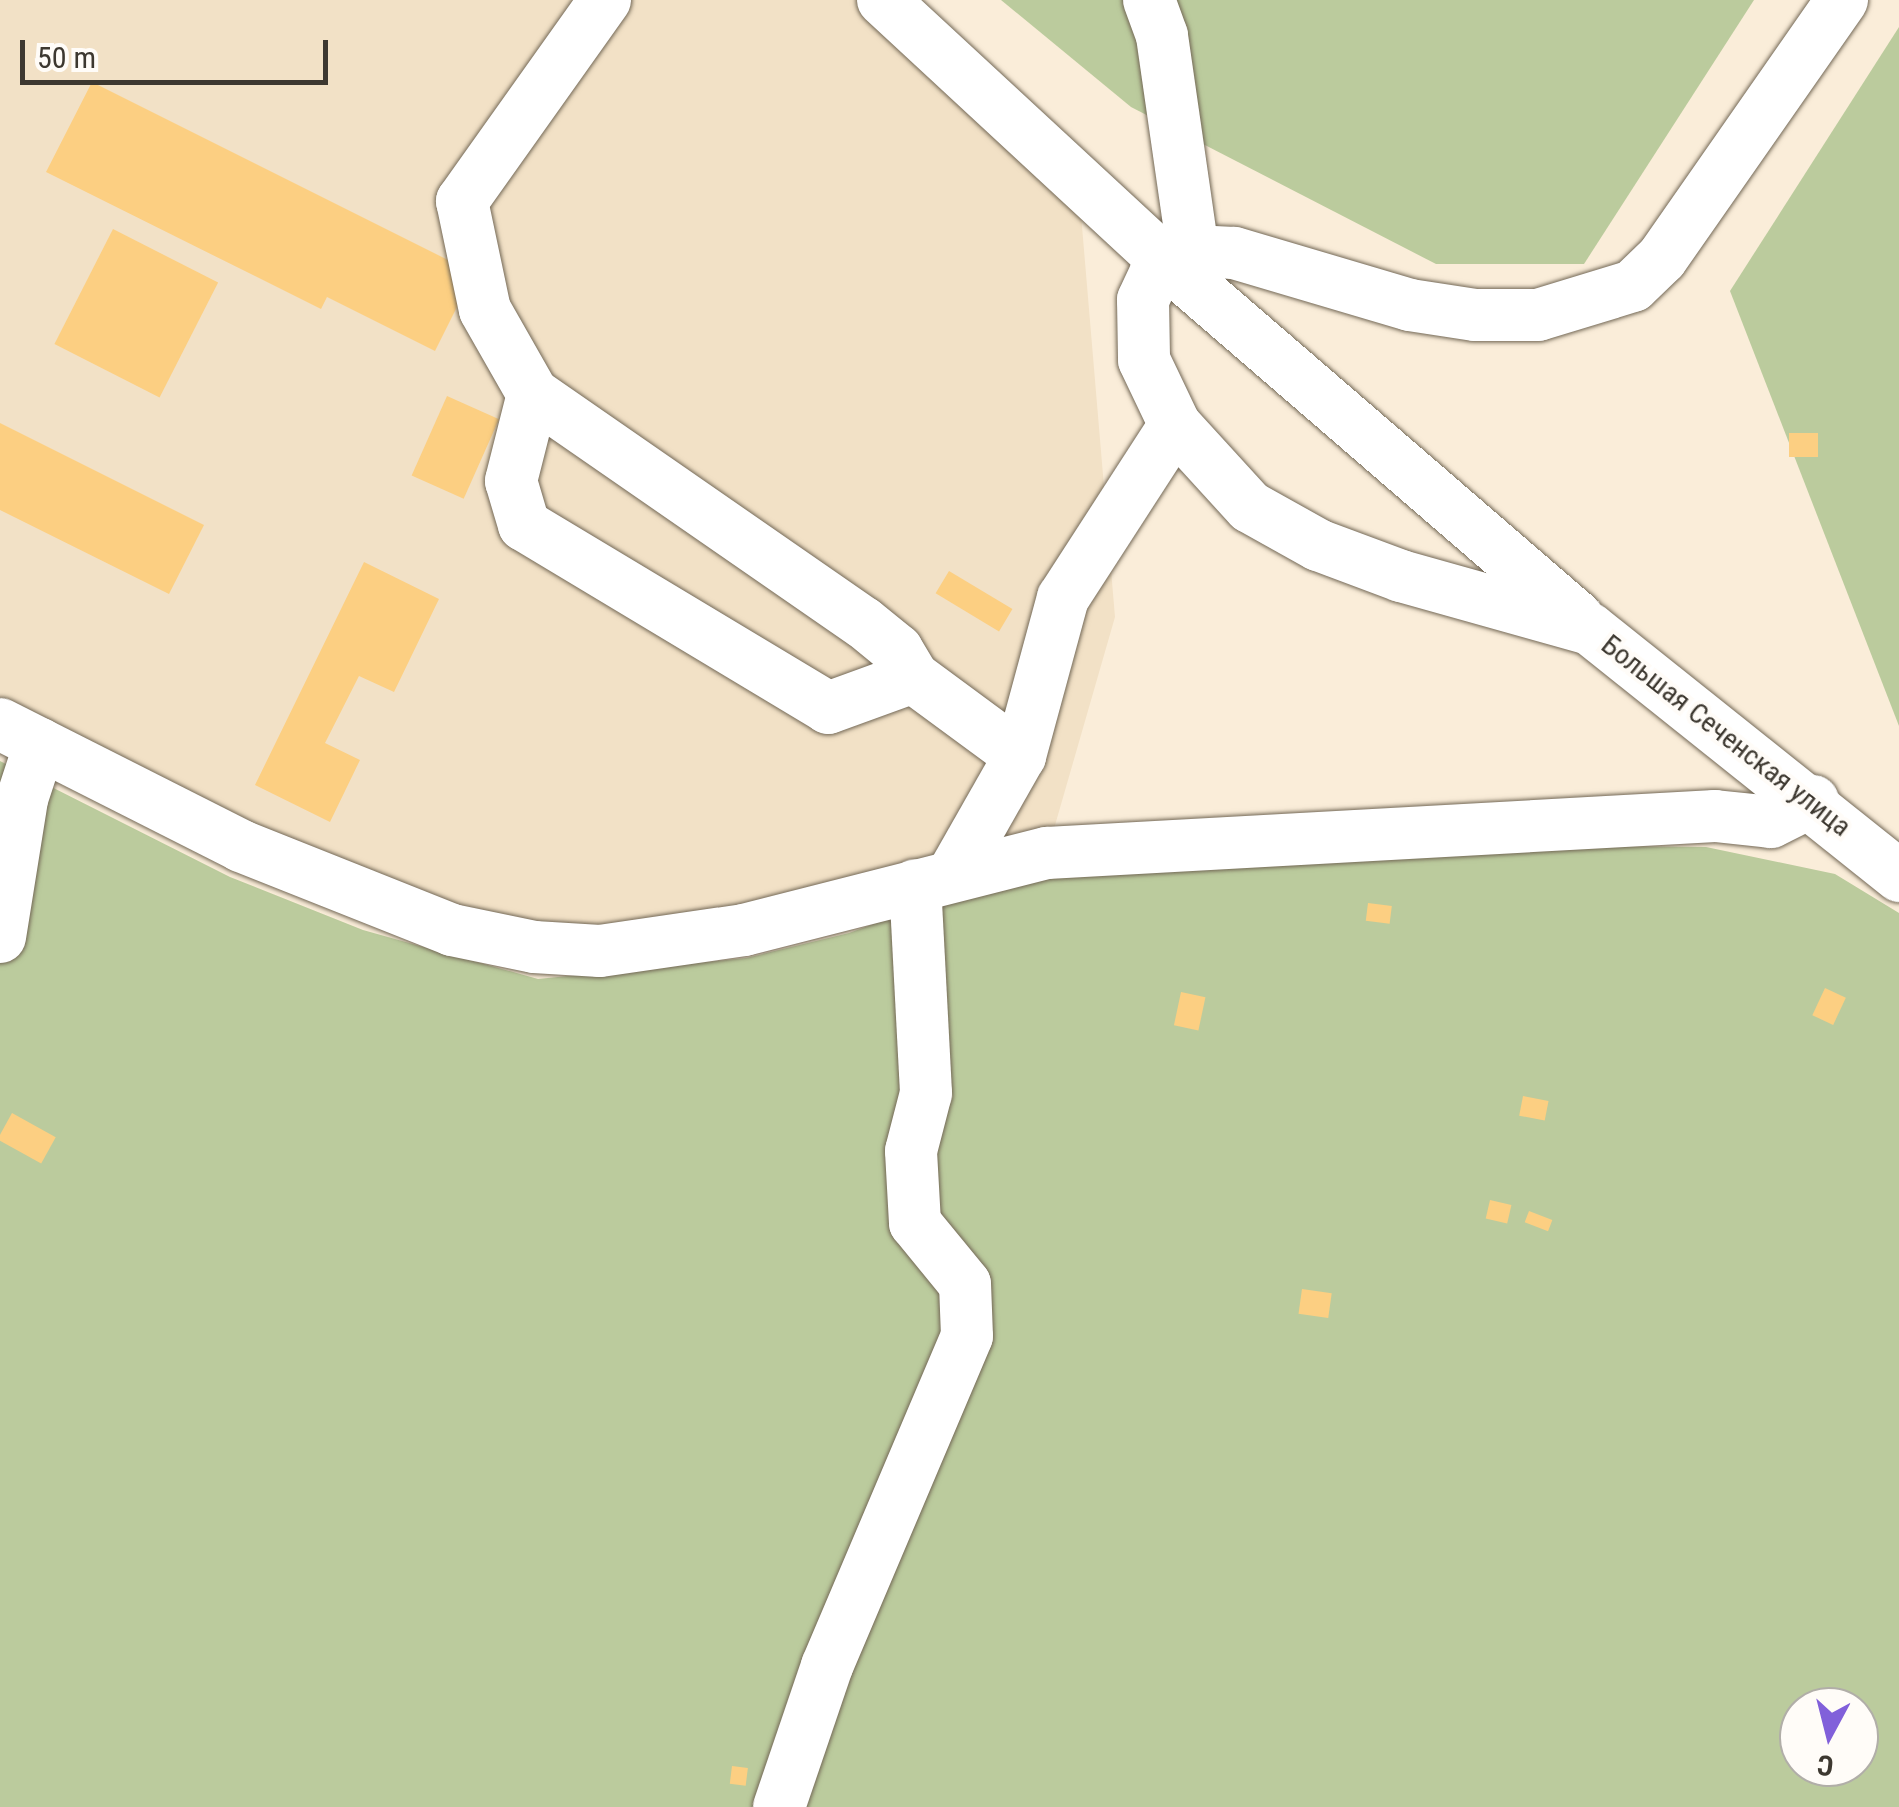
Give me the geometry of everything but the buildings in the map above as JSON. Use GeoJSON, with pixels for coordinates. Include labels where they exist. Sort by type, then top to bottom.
{"type":"FeatureCollection","features":[{"type":"Feature","properties":{"kind":"street"},"geometry":{"type":"LineString","coordinates":[[605,0],[462,200],[485,310],[533,394],[864,623],[897,650],[913,677],[1020,756]]}},
{"type":"Feature","properties":{"kind":"street"},"geometry":{"type":"LineString","coordinates":[[883,0],[1180,257],[1590,628]]}},
{"type":"Feature","properties":{"kind":"street"},"geometry":{"type":"LineString","coordinates":[[1149,0],[1162,36],[1180,257]]}},
{"type":"Feature","properties":{"kind":"street"},"geometry":{"type":"LineString","coordinates":[[1180,257],[1234,253],[1410,304],[1476,314],[1538,315],[1592,303],[1633,286],[1662,258],[1842,0]]}},
{"type":"Feature","properties":{"kind":"street","name":"Большая Сеченская улица"},"geometry":{"type":"LineString","coordinates":[[1180,257],[1142,300],[1144,360],[1175,425],[1250,506],[1318,545],[1401,576],[1590,628],[1813,801],[1899,876]]}},
{"type":"Feature","properties":{"kind":"street"},"geometry":{"type":"LineString","coordinates":[[533,394],[511,481],[524,525],[828,708],[913,677]]}},
{"type":"Feature","properties":{"kind":"street"},"geometry":{"type":"LineString","coordinates":[[778,1807],[827,1666],[967,1336],[965,1284],[915,1223],[911,1151],[926,1093],[934,878],[1020,756],[1063,598],[1175,425]]}},
{"type":"Feature","properties":{"kind":"street"},"geometry":{"type":"LineString","coordinates":[[0,938],[22,799],[20,734],[241,846],[452,930],[534,947],[670,945],[934,878],[1141,844],[1714,816],[1771,822],[1813,801]]}},
{"type":"Feature","properties":{"kind":"shaded area"},"geometry":{"type":"Polygon","coordinates":[[[0,0],[883,0],[1078,179],[1115,617],[1047,853],[534,947],[0,724],[0,0]]]}},
{"type":"Feature","properties":{"kind":"green space"},"geometry":{"type":"Polygon","coordinates":[[[1001,0],[1754,0],[1584,264],[1436,264],[1131,107],[1001,0]]]}},
{"type":"Feature","properties":{"kind":"green space"},"geometry":{"type":"Polygon","coordinates":[[[1899,27],[1899,726],[1730,291],[1899,27]]]}},
{"type":"Feature","properties":{"kind":"green space"},"geometry":{"type":"Polygon","coordinates":[[[0,761],[230,877],[363,930],[538,979],[746,958],[849,933],[958,893],[1050,875],[1498,845],[1706,847],[1835,874],[1899,913],[1899,1807],[0,1807],[0,761]]]}}]}
